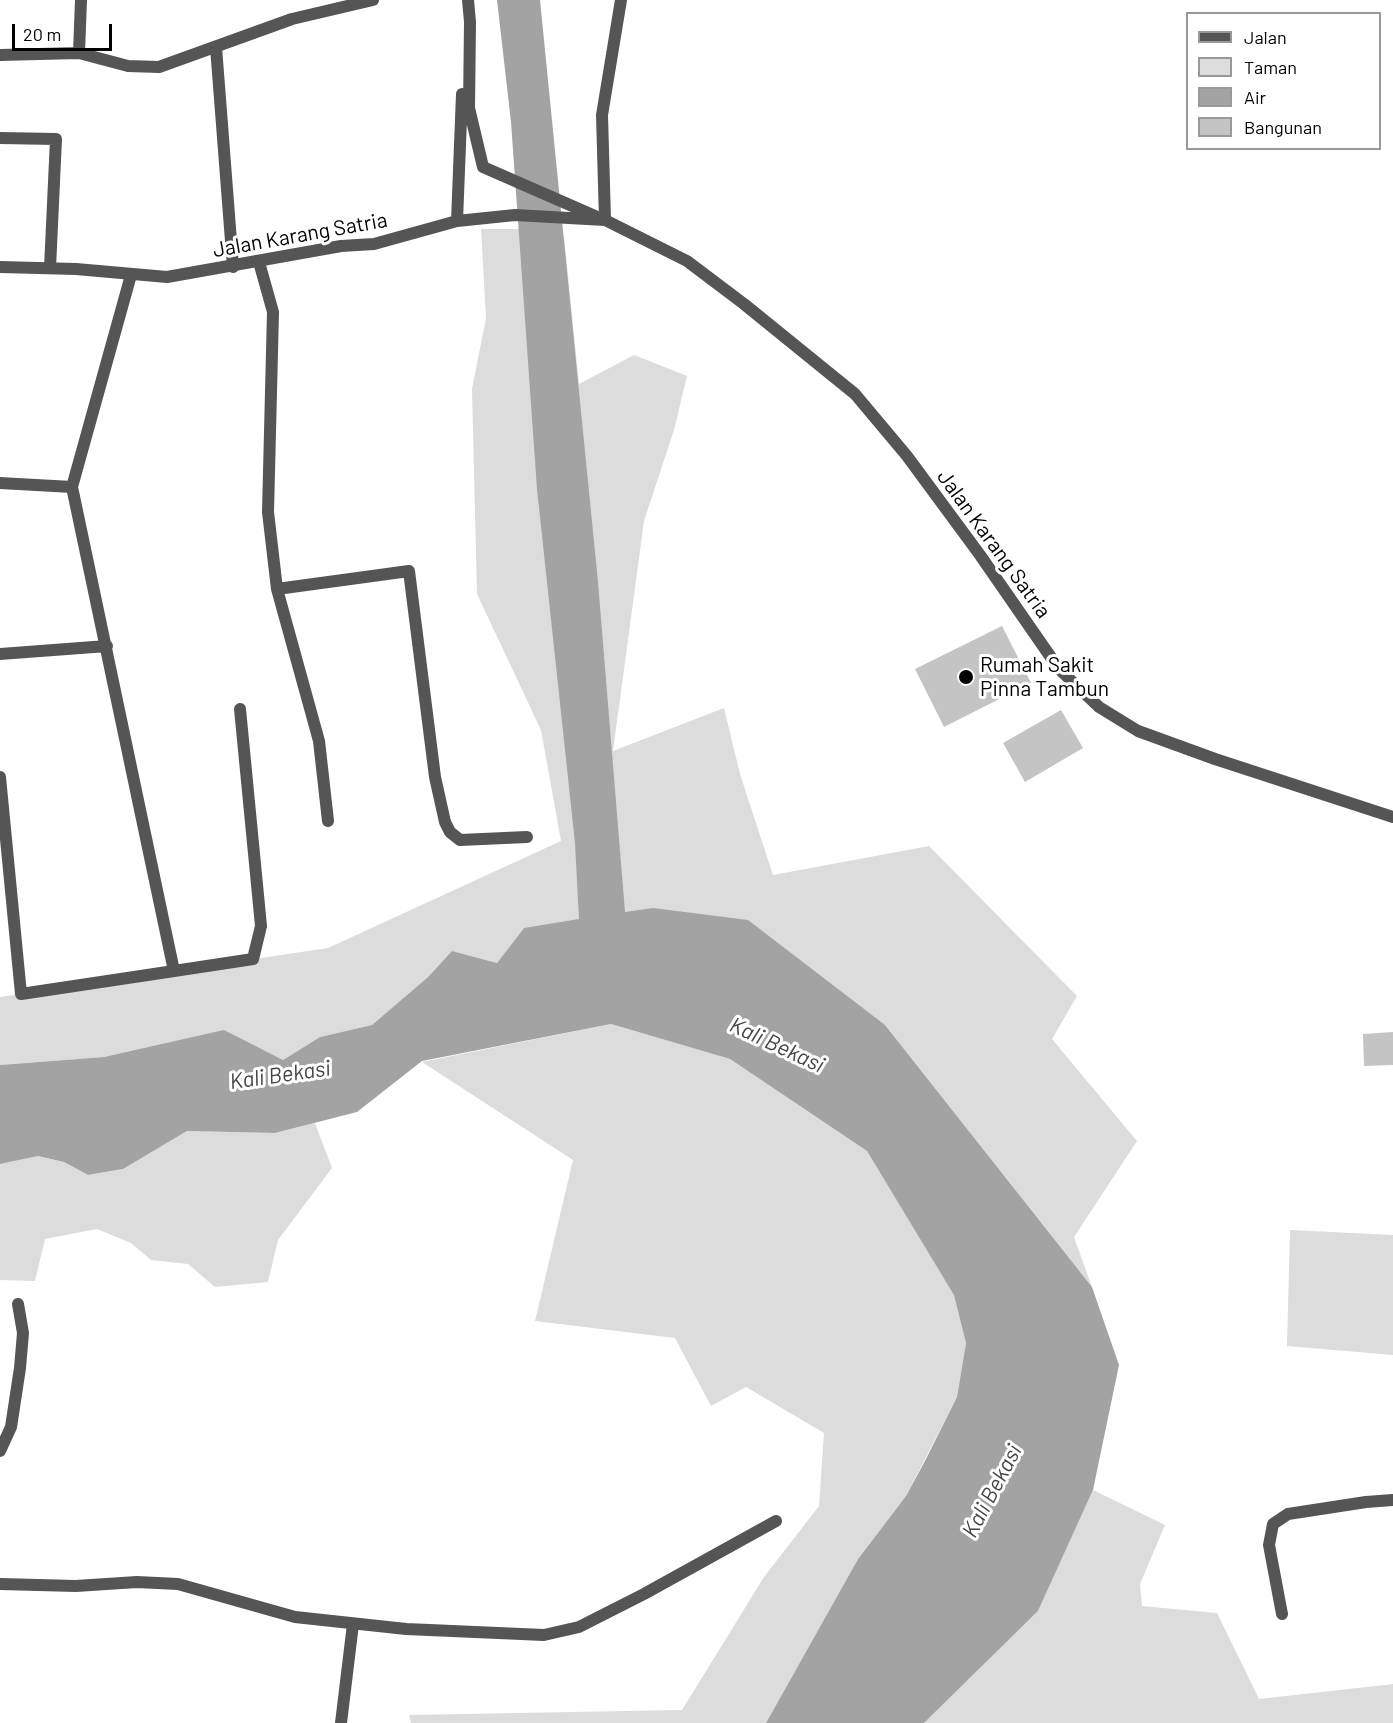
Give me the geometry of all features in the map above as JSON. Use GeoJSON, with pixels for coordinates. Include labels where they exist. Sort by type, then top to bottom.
{"type":"FeatureCollection","features":[{"type":"Feature","properties":{"kind":"street"},"geometry":{"type":"LineString","coordinates":[[79,53],[81,0]]}},
{"type":"Feature","properties":{"kind":"street"},"geometry":{"type":"LineString","coordinates":[[0,55],[79,53],[128,66],[159,67],[292,19],[373,0]]}},
{"type":"Feature","properties":{"kind":"street"},"geometry":{"type":"LineString","coordinates":[[466,0],[470,22],[470,108],[483,167],[605,220],[602,115],[621,0]]}},
{"type":"Feature","properties":{"kind":"street"},"geometry":{"type":"LineString","coordinates":[[458,221],[466,0]]}},
{"type":"Feature","properties":{"kind":"street"},"geometry":{"type":"LineString","coordinates":[[216,47],[233,267]]}},
{"type":"Feature","properties":{"kind":"street"},"geometry":{"type":"LineString","coordinates":[[0,138],[56,139],[50,268]]}},
{"type":"Feature","properties":{"kind":"street","name":"Jalan Karang Satria"},"geometry":{"type":"LineString","coordinates":[[0,267],[50,268],[167,277],[341,246],[374,244],[458,221],[515,215],[605,220],[687,261],[855,394],[907,456],[980,555],[1059,669],[1099,707],[1138,730],[1215,759],[1393,818]]}},
{"type":"Feature","properties":{"kind":"street"},"geometry":{"type":"LineString","coordinates":[[259,262],[273,312],[268,512],[277,589],[319,741],[328,821]]}},
{"type":"Feature","properties":{"kind":"street"},"geometry":{"type":"LineString","coordinates":[[131,275],[72,487],[174,971]]}},
{"type":"Feature","properties":{"kind":"street"},"geometry":{"type":"LineString","coordinates":[[0,483],[72,487]]}},
{"type":"Feature","properties":{"kind":"street"},"geometry":{"type":"LineString","coordinates":[[277,589],[409,571],[435,777],[450,832],[460,840],[527,837]]}},
{"type":"Feature","properties":{"kind":"street"},"geometry":{"type":"LineString","coordinates":[[0,654],[106,646]]}},
{"type":"Feature","properties":{"kind":"street"},"geometry":{"type":"LineString","coordinates":[[0,777],[21,994],[253,959],[261,926],[240,709]]}},
{"type":"Feature","properties":{"kind":"street"},"geometry":{"type":"LineString","coordinates":[[0,1451],[11,1427],[21,1368],[23,1333],[18,1304]]}},
{"type":"Feature","properties":{"kind":"street"},"geometry":{"type":"LineString","coordinates":[[1282,1614],[1269,1545],[1273,1524],[1288,1514],[1393,1500]]}},
{"type":"Feature","properties":{"kind":"street"},"geometry":{"type":"LineString","coordinates":[[0,1584],[76,1586],[137,1582],[178,1584],[295,1617],[406,1629],[544,1635],[579,1627],[776,1521]]}},
{"type":"Feature","properties":{"kind":"street"},"geometry":{"type":"LineString","coordinates":[[341,1723],[353,1624]]}},
{"type":"Feature","properties":{"kind":"green space"},"geometry":{"type":"Polygon","coordinates":[[[481,229],[528,229],[564,236],[579,384],[634,355],[687,376],[674,430],[644,521],[613,751],[724,708],[740,774],[773,875],[929,846],[1077,996],[1052,1039],[1137,1141],[1074,1237],[1092,1287],[885,1025],[524,928],[497,963],[452,951],[428,977],[372,1025],[320,1037],[283,1060],[224,1031],[104,1057],[0,1065],[0,997],[328,948],[561,841],[541,730],[477,594],[472,389],[486,318],[481,229]]]}},
{"type":"Feature","properties":{"kind":"green space"},"geometry":{"type":"Polygon","coordinates":[[[611,1024],[730,1059],[867,1151],[955,1295],[966,1343],[957,1397],[906,1496],[858,1559],[766,1723],[411,1723],[409,1715],[682,1710],[764,1577],[819,1506],[824,1433],[746,1387],[711,1406],[675,1338],[535,1321],[573,1160],[422,1062],[611,1024]]]}},
{"type":"Feature","properties":{"kind":"green space"},"geometry":{"type":"Polygon","coordinates":[[[315,1123],[332,1168],[278,1240],[268,1282],[215,1287],[188,1264],[151,1260],[131,1243],[97,1229],[45,1239],[35,1281],[0,1280],[0,1164],[38,1156],[64,1162],[88,1175],[123,1169],[187,1131],[275,1133],[315,1123]]]}},
{"type":"Feature","properties":{"kind":"green space"},"geometry":{"type":"Polygon","coordinates":[[[1290,1230],[1393,1235],[1393,1355],[1287,1346],[1290,1230]]]}},
{"type":"Feature","properties":{"kind":"green space"},"geometry":{"type":"Polygon","coordinates":[[[1093,1490],[1165,1525],[1140,1584],[1142,1606],[1217,1613],[1259,1699],[1393,1684],[1393,1723],[924,1723],[1038,1611],[1093,1490]]]}},
{"type":"Feature","properties":{"kind":"water","name":"Kali Bekasi"},"geometry":{"type":"Polygon","coordinates":[[[497,0],[540,0],[598,582],[625,912],[653,908],[748,920],[885,1025],[1092,1287],[1119,1365],[1093,1490],[1038,1611],[924,1723],[766,1723],[858,1559],[906,1496],[925,1461],[957,1397],[966,1343],[954,1295],[867,1151],[730,1059],[611,1024],[422,1061],[357,1112],[275,1133],[187,1131],[123,1169],[88,1175],[64,1162],[38,1156],[0,1164],[0,1065],[104,1057],[224,1030],[283,1060],[320,1037],[372,1025],[428,977],[452,951],[497,963],[524,928],[579,919],[575,843],[537,489],[511,122],[497,0]]]}},
{"type":"Feature","properties":{"kind":"building"},"geometry":{"type":"Polygon","coordinates":[[[1002,626],[1031,683],[944,727],[915,669],[1002,626]]]}},
{"type":"Feature","properties":{"kind":"building"},"geometry":{"type":"Polygon","coordinates":[[[1061,710],[1083,748],[1025,782],[1003,743],[1061,710]]]}},
{"type":"Feature","properties":{"kind":"building"},"geometry":{"type":"Polygon","coordinates":[[[1393,1032],[1393,1065],[1364,1066],[1363,1034],[1393,1032]]]}},
{"type":"Feature","properties":{"kind":"place","name":"Rumah Sakit Pinna Tambun"},"geometry":{"type":"Point","coordinates":[966,677]}}]}
